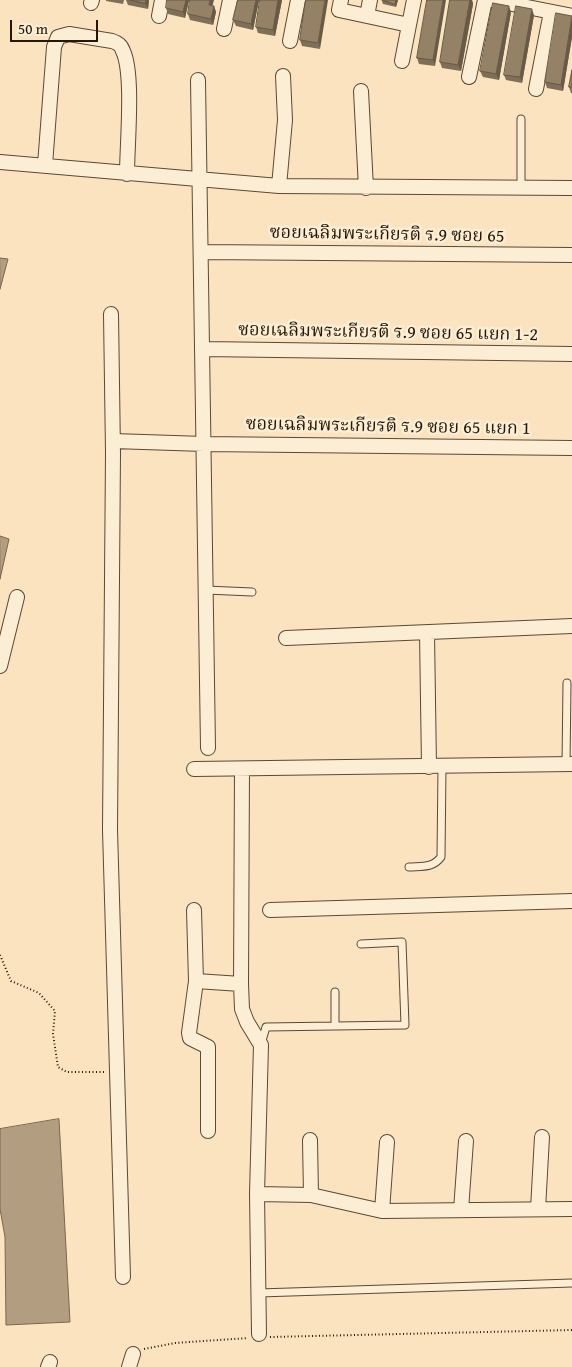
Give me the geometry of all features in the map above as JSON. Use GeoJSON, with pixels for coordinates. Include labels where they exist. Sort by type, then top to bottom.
{"type":"FeatureCollection","features":[{"type":"Feature","properties":{"kind":"street"},"geometry":{"type":"LineString","coordinates":[[159,16],[162,0]]}},
{"type":"Feature","properties":{"kind":"street"},"geometry":{"type":"LineString","coordinates":[[224,28],[230,0]]}},
{"type":"Feature","properties":{"kind":"street"},"geometry":{"type":"LineString","coordinates":[[290,41],[298,0]]}},
{"type":"Feature","properties":{"kind":"street"},"geometry":{"type":"LineString","coordinates":[[341,0],[339,10],[409,24]]}},
{"type":"Feature","properties":{"kind":"street"},"geometry":{"type":"LineString","coordinates":[[367,16],[370,0]]}},
{"type":"Feature","properties":{"kind":"street"},"geometry":{"type":"LineString","coordinates":[[402,61],[414,0]]}},
{"type":"Feature","properties":{"kind":"street"},"geometry":{"type":"LineString","coordinates":[[469,77],[484,0]]}},
{"type":"Feature","properties":{"kind":"street"},"geometry":{"type":"LineString","coordinates":[[492,0],[572,16]]}},
{"type":"Feature","properties":{"kind":"street"},"geometry":{"type":"LineString","coordinates":[[536,89],[551,12]]}},
{"type":"Feature","properties":{"kind":"street"},"geometry":{"type":"LineString","coordinates":[[44,165],[54,47],[58,37],[69,34],[112,40],[119,44],[123,50],[128,71],[127,174]]}},
{"type":"Feature","properties":{"kind":"street"},"geometry":{"type":"LineString","coordinates":[[279,186],[285,120],[283,76]]}},
{"type":"Feature","properties":{"kind":"street"},"geometry":{"type":"LineString","coordinates":[[198,80],[202,181],[201,252],[208,748]]}},
{"type":"Feature","properties":{"kind":"street"},"geometry":{"type":"LineString","coordinates":[[360,91],[366,188]]}},
{"type":"Feature","properties":{"kind":"street"},"geometry":{"type":"LineString","coordinates":[[0,162],[202,181],[279,186],[521,190],[572,188]]}},
{"type":"Feature","properties":{"kind":"street","name":"ซอยเฉลิมพระเกียรติ ร.9 ซอย 65"},"geometry":{"type":"LineString","coordinates":[[201,252],[572,255]]}},
{"type":"Feature","properties":{"kind":"street"},"geometry":{"type":"LineString","coordinates":[[112,314],[110,830],[123,1277]]}},
{"type":"Feature","properties":{"kind":"street","name":"ซอยเฉลิมพระเกียรติ ร.9 ซอย 65 แยก 1-2"},"geometry":{"type":"LineString","coordinates":[[203,349],[572,354]]}},
{"type":"Feature","properties":{"kind":"street","name":"ซอยเฉลิมพระเกียรติ ร.9 ซอย 65 แยก 1"},"geometry":{"type":"LineString","coordinates":[[113,441],[204,444],[572,448]]}},
{"type":"Feature","properties":{"kind":"street"},"geometry":{"type":"LineString","coordinates":[[0,666],[17,597]]}},
{"type":"Feature","properties":{"kind":"street"},"geometry":{"type":"LineString","coordinates":[[286,638],[572,626]]}},
{"type":"Feature","properties":{"kind":"street"},"geometry":{"type":"LineString","coordinates":[[427,633],[435,767]]}},
{"type":"Feature","properties":{"kind":"street"},"geometry":{"type":"LineString","coordinates":[[194,769],[569,765]]}},
{"type":"Feature","properties":{"kind":"street"},"geometry":{"type":"LineString","coordinates":[[242,769],[241,984],[245,1015],[261,1045],[257,1194],[260,1336]]}},
{"type":"Feature","properties":{"kind":"street"},"geometry":{"type":"LineString","coordinates":[[270,910],[572,901]]}},
{"type":"Feature","properties":{"kind":"street"},"geometry":{"type":"LineString","coordinates":[[194,910],[196,981],[189,1033],[194,1040],[205,1044],[209,1052],[208,1131]]}},
{"type":"Feature","properties":{"kind":"street"},"geometry":{"type":"LineString","coordinates":[[196,981],[241,984]]}},
{"type":"Feature","properties":{"kind":"street"},"geometry":{"type":"LineString","coordinates":[[538,1209],[542,1137]]}},
{"type":"Feature","properties":{"kind":"street"},"geometry":{"type":"LineString","coordinates":[[310,1140],[311,1196]]}},
{"type":"Feature","properties":{"kind":"street"},"geometry":{"type":"LineString","coordinates":[[461,1210],[466,1141]]}},
{"type":"Feature","properties":{"kind":"street"},"geometry":{"type":"LineString","coordinates":[[382,1211],[387,1142]]}},
{"type":"Feature","properties":{"kind":"street"},"geometry":{"type":"LineString","coordinates":[[257,1194],[311,1196],[382,1211],[572,1208]]}},
{"type":"Feature","properties":{"kind":"lane"},"geometry":{"type":"LineString","coordinates":[[521,119],[521,190]]}},
{"type":"Feature","properties":{"kind":"lane"},"geometry":{"type":"LineString","coordinates":[[206,590],[252,592]]}},
{"type":"Feature","properties":{"kind":"lane"},"geometry":{"type":"LineString","coordinates":[[567,683],[569,765]]}},
{"type":"Feature","properties":{"kind":"lane"},"geometry":{"type":"LineString","coordinates":[[409,867],[428,866],[436,862],[440,857],[435,767]]}},
{"type":"Feature","properties":{"kind":"lane"},"geometry":{"type":"LineString","coordinates":[[261,1045],[266,1027],[405,1026],[402,942],[360,944]]}},
{"type":"Feature","properties":{"kind":"lane"},"geometry":{"type":"LineString","coordinates":[[335,992],[335,1026]]}},
{"type":"Feature","properties":{"kind":"lane"},"geometry":{"type":"LineString","coordinates":[[259,1293],[572,1283]]}},
{"type":"Feature","properties":{"kind":"path"},"geometry":{"type":"LineString","coordinates":[[0,955],[11,981],[39,993],[55,1011],[53,1034],[58,1067],[67,1072],[116,1072]]}},
{"type":"Feature","properties":{"kind":"path"},"geometry":{"type":"LineString","coordinates":[[131,1360],[139,1350],[175,1343],[260,1336],[572,1330]]}},
{"type":"Feature","properties":{"kind":"shaded area"},"geometry":{"type":"Polygon","coordinates":[[[0,258],[8,259],[0,289],[0,258]]]}},
{"type":"Feature","properties":{"kind":"shaded area"},"geometry":{"type":"Polygon","coordinates":[[[0,536],[9,539],[0,579],[0,536]]]}},
{"type":"Feature","properties":{"kind":"shaded area"},"geometry":{"type":"Polygon","coordinates":[[[59,1119],[70,1322],[6,1325],[5,1237],[0,1209],[0,1129],[59,1119]]]}},
{"type":"Feature","properties":{"kind":"building"},"geometry":{"type":"Polygon","coordinates":[[[130,0],[146,0],[145,3],[130,0]]]}},
{"type":"Feature","properties":{"kind":"building"},"geometry":{"type":"Polygon","coordinates":[[[167,0],[186,0],[183,12],[166,8],[167,0]]]}},
{"type":"Feature","properties":{"kind":"building"},"geometry":{"type":"Polygon","coordinates":[[[190,0],[210,0],[209,5],[214,6],[211,19],[188,14],[190,0]]]}},
{"type":"Feature","properties":{"kind":"building"},"geometry":{"type":"Polygon","coordinates":[[[238,0],[256,0],[251,24],[233,20],[238,0]]]}},
{"type":"Feature","properties":{"kind":"building"},"geometry":{"type":"Polygon","coordinates":[[[260,0],[278,0],[273,30],[256,27],[260,0]]]}},
{"type":"Feature","properties":{"kind":"building"},"geometry":{"type":"Polygon","coordinates":[[[306,0],[325,0],[318,43],[300,40],[306,0]]]}},
{"type":"Feature","properties":{"kind":"building"},"geometry":{"type":"Polygon","coordinates":[[[382,0],[396,0],[395,4],[382,0]]]}},
{"type":"Feature","properties":{"kind":"building"},"geometry":{"type":"Polygon","coordinates":[[[427,0],[443,0],[433,60],[417,58],[427,0]]]}},
{"type":"Feature","properties":{"kind":"building"},"geometry":{"type":"Polygon","coordinates":[[[450,0],[470,0],[458,65],[440,62],[450,0]]]}},
{"type":"Feature","properties":{"kind":"building"},"geometry":{"type":"Polygon","coordinates":[[[493,3],[509,6],[496,74],[480,71],[493,3]]]}},
{"type":"Feature","properties":{"kind":"building"},"geometry":{"type":"Polygon","coordinates":[[[516,6],[532,9],[520,77],[504,75],[516,6]]]}},
{"type":"Feature","properties":{"kind":"building"},"geometry":{"type":"Polygon","coordinates":[[[556,13],[572,16],[561,85],[545,82],[556,13]]]}},
{"type":"Feature","properties":{"kind":"building"},"geometry":{"type":"Polygon","coordinates":[[[572,70],[572,87],[569,87],[572,70]]]}}]}
